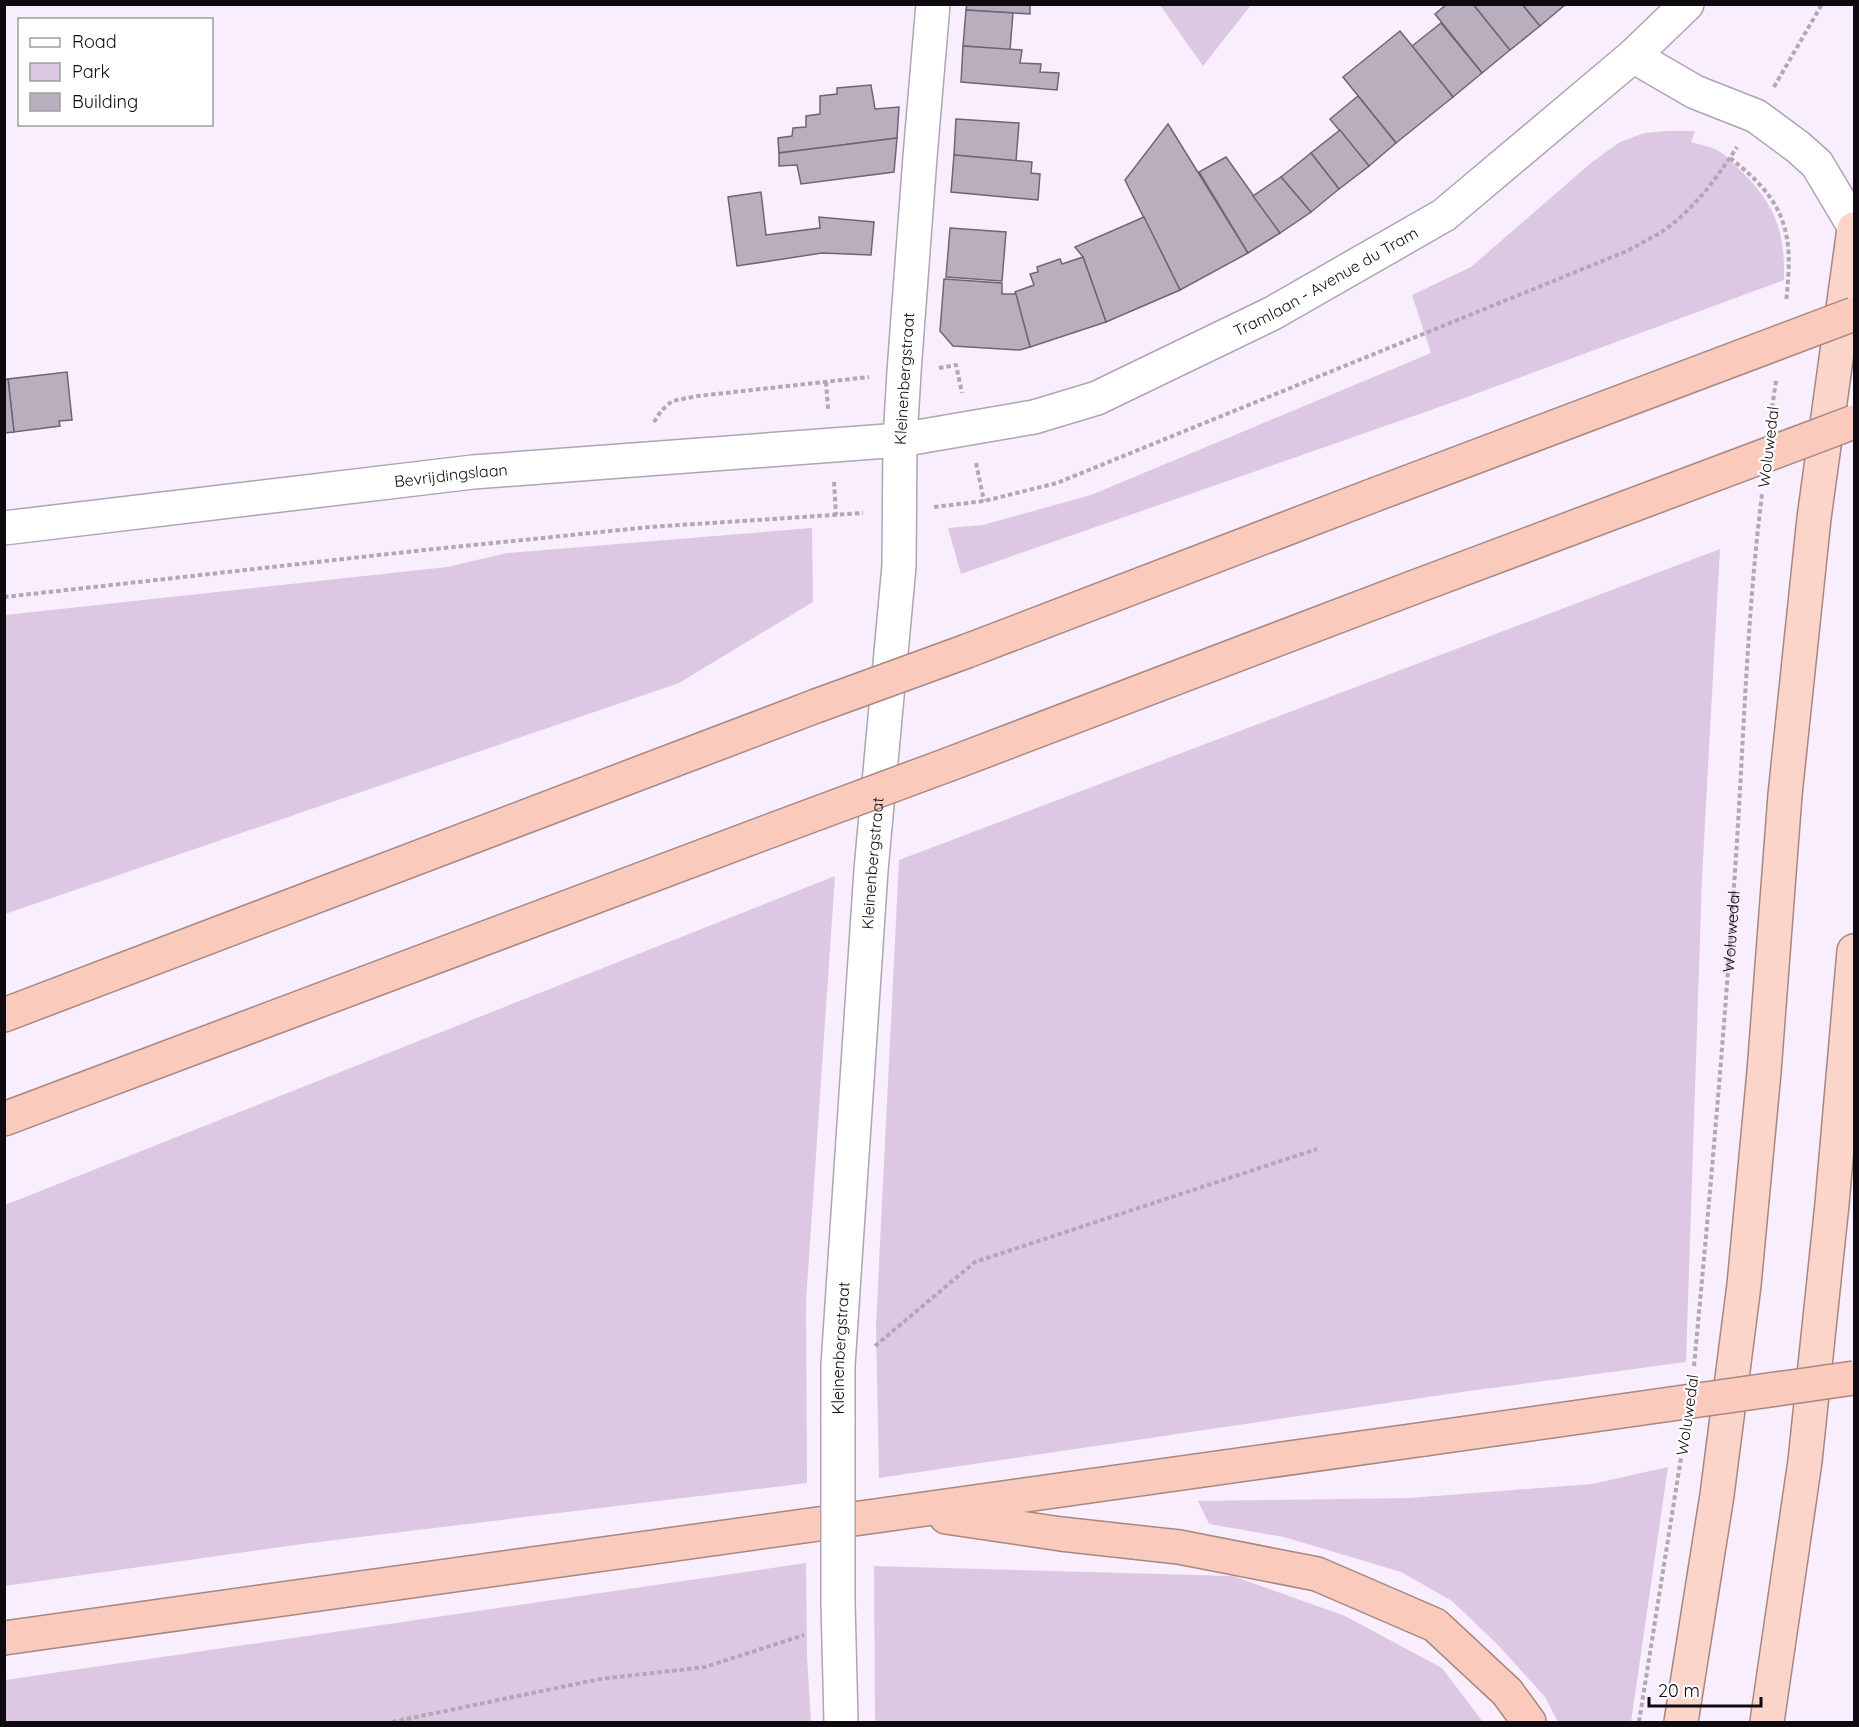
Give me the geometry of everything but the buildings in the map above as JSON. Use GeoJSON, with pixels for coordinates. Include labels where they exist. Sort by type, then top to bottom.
{"type":"FeatureCollection","features":[{"type":"Feature","properties":{"kind":"highway"},"geometry":{"type":"LineString","coordinates":[[1681,1722],[1717,1495],[1744,1285],[1764,1072],[1785,795],[1814,518],[1854,227]]}},
{"type":"Feature","properties":{"kind":"highway"},"geometry":{"type":"LineString","coordinates":[[4,1015],[1854,314]]}},
{"type":"Feature","properties":{"kind":"highway"},"geometry":{"type":"LineString","coordinates":[[4,1119],[1854,422]]}},
{"type":"Feature","properties":{"kind":"highway"},"geometry":{"type":"LineString","coordinates":[[1767,1722],[1805,1461],[1832,1204],[1854,951]]}},
{"type":"Feature","properties":{"kind":"highway"},"geometry":{"type":"LineString","coordinates":[[4,1003],[74,988]]}},
{"type":"Feature","properties":{"kind":"highway"},"geometry":{"type":"LineString","coordinates":[[4,1638],[1854,1378]]}},
{"type":"Feature","properties":{"kind":"highway"},"geometry":{"type":"LineString","coordinates":[[912,1512],[1061,1534],[1179,1547],[1317,1574],[1435,1625],[1507,1692],[1529,1722]]}},
{"type":"Feature","properties":{"kind":"street","name":"Kleinenbergstraat"},"geometry":{"type":"LineString","coordinates":[[841,1722],[838,1603],[838,1365],[871,870],[899,566],[900,440],[933,4]]}},
{"type":"Feature","properties":{"kind":"street","name":"Tramlaan - Avenue du Tram"},"geometry":{"type":"LineString","coordinates":[[900,440],[1034,417],[1097,398],[1273,313],[1444,215],[1633,57],[1686,4]]}},
{"type":"Feature","properties":{"kind":"street"},"geometry":{"type":"LineString","coordinates":[[1633,57],[1695,92],[1756,116],[1798,147],[1816,164],[1854,227]]}},
{"type":"Feature","properties":{"kind":"street","name":"Bevrijdingslaan"},"geometry":{"type":"LineString","coordinates":[[4,528],[473,472],[900,440]]}},
{"type":"Feature","properties":{"kind":"path"},"geometry":{"type":"LineString","coordinates":[[1730,158],[1754,176],[1779,211],[1788,243],[1788,280],[1785,304]]}},
{"type":"Feature","properties":{"kind":"path"},"geometry":{"type":"LineString","coordinates":[[4,597],[650,527],[901,510],[984,501],[1057,483],[1627,251]]}},
{"type":"Feature","properties":{"kind":"path","name":"Woluwedal"},"geometry":{"type":"LineString","coordinates":[[1771,422],[1776,375]]}},
{"type":"Feature","properties":{"kind":"path","name":"Woluwedal"},"geometry":{"type":"LineString","coordinates":[[1694,1370],[1718,1111],[1736,855],[1750,598],[1762,493]]}},
{"type":"Feature","properties":{"kind":"path"},"geometry":{"type":"LineString","coordinates":[[872,1348],[975,1262],[1317,1149]]}},
{"type":"Feature","properties":{"kind":"path","name":"Woluwedal"},"geometry":{"type":"LineString","coordinates":[[1639,1722],[1685,1428]]}},
{"type":"Feature","properties":{"kind":"path"},"geometry":{"type":"LineString","coordinates":[[392,1722],[600,1679],[705,1667],[807,1634]]}},
{"type":"Feature","properties":{"kind":"green space"},"geometry":{"type":"Polygon","coordinates":[[[1160,5],[1251,5],[1203,66],[1160,5]]]}},
{"type":"Feature","properties":{"kind":"green space"},"geometry":{"type":"Polygon","coordinates":[[[1695,131],[1691,142],[1722,153],[1754,184],[1776,221],[1783,248],[1784,280],[1448,404],[961,574],[948,528],[983,525],[1091,495],[1431,353],[1412,295],[1471,267],[1592,162],[1620,142],[1644,133],[1695,131]]]}},
{"type":"Feature","properties":{"kind":"green space"},"geometry":{"type":"Polygon","coordinates":[[[812,528],[813,602],[679,683],[5,914],[5,615],[447,567],[507,553],[812,528]]]}},
{"type":"Feature","properties":{"kind":"green space"},"geometry":{"type":"Polygon","coordinates":[[[1720,549],[1702,877],[1686,1362],[1469,1391],[879,1478],[876,1325],[899,860],[1720,549]]]}},
{"type":"Feature","properties":{"kind":"green space"},"geometry":{"type":"Polygon","coordinates":[[[835,876],[806,1301],[807,1483],[302,1544],[5,1586],[5,1205],[835,876]]]}},
{"type":"Feature","properties":{"kind":"green space"},"geometry":{"type":"Polygon","coordinates":[[[1668,1467],[1631,1722],[1558,1722],[1545,1697],[1499,1646],[1452,1601],[1401,1572],[1284,1537],[1209,1524],[1198,1501],[1410,1498],[1592,1484],[1668,1467]]]}},
{"type":"Feature","properties":{"kind":"green space"},"geometry":{"type":"Polygon","coordinates":[[[806,1563],[807,1656],[811,1722],[5,1722],[5,1680],[806,1563]]]}},
{"type":"Feature","properties":{"kind":"green space"},"geometry":{"type":"Polygon","coordinates":[[[874,1566],[1233,1576],[1345,1616],[1442,1668],[1483,1722],[875,1722],[874,1566]]]}}]}
